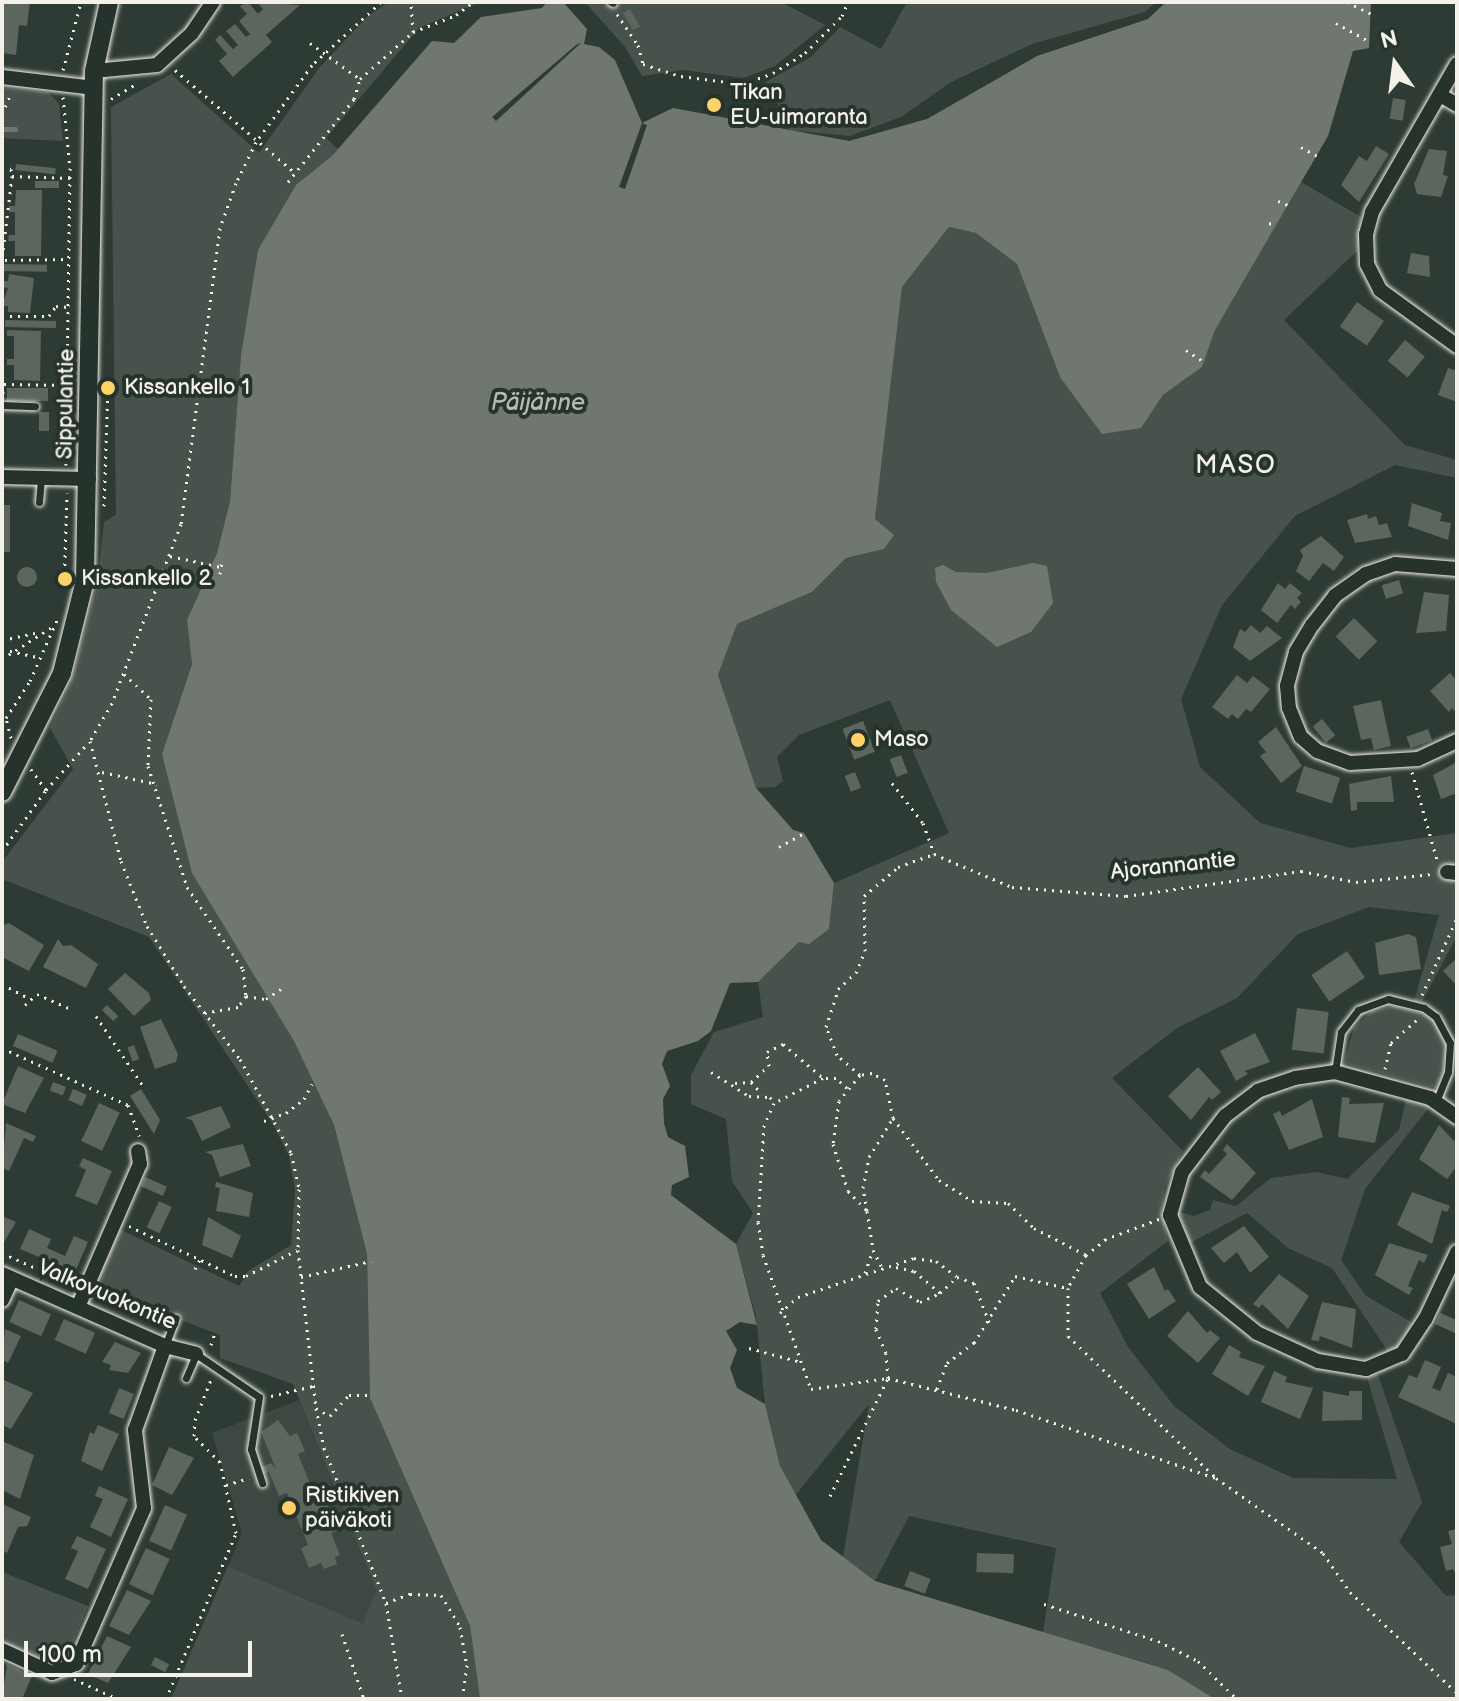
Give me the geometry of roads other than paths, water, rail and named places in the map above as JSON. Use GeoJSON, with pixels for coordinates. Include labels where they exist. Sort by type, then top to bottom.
{"type":"FeatureCollection","features":[{"type":"Feature","properties":{"kind":"street","name":"Sippulantie"},"geometry":{"type":"LineString","coordinates":[[2,792],[62,673],[76,629],[85,580],[94,88],[109,2]]}},
{"type":"Feature","properties":{"kind":"street"},"geometry":{"type":"LineString","coordinates":[[9,78],[94,88],[157,65],[192,33],[213,2]]}},
{"type":"Feature","properties":{"kind":"street"},"geometry":{"type":"LineString","coordinates":[[1457,64],[1372,212],[1367,264],[1380,290],[1457,346]]}},
{"type":"Feature","properties":{"kind":"street"},"geometry":{"type":"LineString","coordinates":[[1440,95],[1457,105]]}},
{"type":"Feature","properties":{"kind":"street"},"geometry":{"type":"LineString","coordinates":[[2,477],[89,479]]}},
{"type":"Feature","properties":{"kind":"street"},"geometry":{"type":"LineString","coordinates":[[1457,569],[1395,564],[1366,574],[1335,596],[1312,625],[1296,652],[1287,686],[1301,737],[1317,751],[1350,763],[1410,760],[1457,741]]}},
{"type":"Feature","properties":{"kind":"street"},"geometry":{"type":"LineString","coordinates":[[1457,1117],[1436,1102],[1335,1072],[1295,1078],[1258,1091],[1225,1116],[1182,1172],[1170,1215],[1200,1287],[1257,1333],[1318,1361],[1366,1369],[1402,1354],[1426,1318],[1457,1252]]}},
{"type":"Feature","properties":{"kind":"street"},"geometry":{"type":"LineString","coordinates":[[78,1307],[140,1164],[138,1151]]}},
{"type":"Feature","properties":{"kind":"street"},"geometry":{"type":"LineString","coordinates":[[2,1300],[7,1276]]}},
{"type":"Feature","properties":{"kind":"street","name":"Valkovuokontie"},"geometry":{"type":"LineString","coordinates":[[7,1276],[165,1346],[197,1346]]}},
{"type":"Feature","properties":{"kind":"street"},"geometry":{"type":"LineString","coordinates":[[2,1650],[62,1673],[76,1664],[144,1508],[135,1430],[165,1346]]}},
{"type":"Feature","properties":{"kind":"lane"},"geometry":{"type":"LineString","coordinates":[[2,405],[35,406]]}},
{"type":"Feature","properties":{"kind":"lane"},"geometry":{"type":"LineString","coordinates":[[39,502],[41,480]]}},
{"type":"Feature","properties":{"kind":"lane"},"geometry":{"type":"LineString","coordinates":[[1335,1072],[1341,1032],[1358,1010],[1388,999],[1421,1007],[1436,1017],[1450,1043],[1448,1072],[1436,1102]]}},
{"type":"Feature","properties":{"kind":"lane"},"geometry":{"type":"LineString","coordinates":[[165,1346],[176,1318]]}},
{"type":"Feature","properties":{"kind":"lane"},"geometry":{"type":"LineString","coordinates":[[197,1346],[212,1367],[259,1397],[250,1428],[260,1479]]}},
{"type":"Feature","properties":{"kind":"lane"},"geometry":{"type":"LineString","coordinates":[[186,1378],[197,1346]]}},
{"type":"Feature","properties":{"kind":"water","name":"Päijänne"},"geometry":{"type":"Polygon","coordinates":[[[547,2],[563,2],[587,29],[584,44],[599,47],[615,60],[642,123],[673,108],[849,141],[927,119],[1037,56],[1148,19],[1166,2],[1371,2],[1369,48],[1353,51],[1328,136],[1215,330],[1202,367],[1163,395],[1141,428],[1102,434],[1060,377],[1017,264],[976,233],[949,227],[902,287],[875,519],[894,535],[884,549],[846,558],[812,592],[737,624],[718,675],[756,788],[793,830],[804,833],[834,883],[829,929],[809,944],[799,942],[758,982],[730,983],[711,1031],[698,1041],[667,1051],[662,1064],[670,1086],[663,1099],[664,1123],[668,1137],[685,1146],[689,1177],[672,1185],[671,1195],[736,1244],[757,1325],[740,1322],[726,1331],[737,1350],[730,1368],[737,1388],[765,1404],[780,1466],[821,1540],[875,1581],[1168,1670],[1215,1699],[480,1699],[470,1626],[370,1398],[367,1254],[334,1125],[294,1041],[192,873],[162,754],[192,664],[187,620],[217,553],[230,501],[241,355],[258,250],[296,185],[332,156],[432,41],[454,43],[481,17],[542,8],[547,2]]]}},
{"type":"Feature","properties":{"kind":"water"},"geometry":{"type":"Polygon","coordinates":[[[1033,563],[1047,566],[1053,603],[1031,632],[997,647],[951,610],[936,582],[935,568],[943,565],[956,572],[987,573],[1033,563]]]}},
{"type":"Feature","properties":{"kind":"waterway"},"geometry":{"type":"LineString","coordinates":[[2,129],[15,129]]}},
{"type":"Feature","properties":{"kind":"place","name":"Tikan EU-uimaranta"},"geometry":{"type":"Point","coordinates":[714,105]}},
{"type":"Feature","properties":{"kind":"place","name":"Kissankello 1"},"geometry":{"type":"Point","coordinates":[108,388]}},
{"type":"Feature","properties":{"kind":"place","name":"Kissankello 2"},"geometry":{"type":"Point","coordinates":[65,579]}},
{"type":"Feature","properties":{"kind":"place","name":"Maso"},"geometry":{"type":"Point","coordinates":[858,740]}},
{"type":"Feature","properties":{"kind":"place","name":"Ristikiven päiväkoti"},"geometry":{"type":"Point","coordinates":[289,1508]}},
{"type":"Feature","properties":{"kind":"district","name":"MASO"},"geometry":{"type":"Point","coordinates":[1236,466]}}]}
